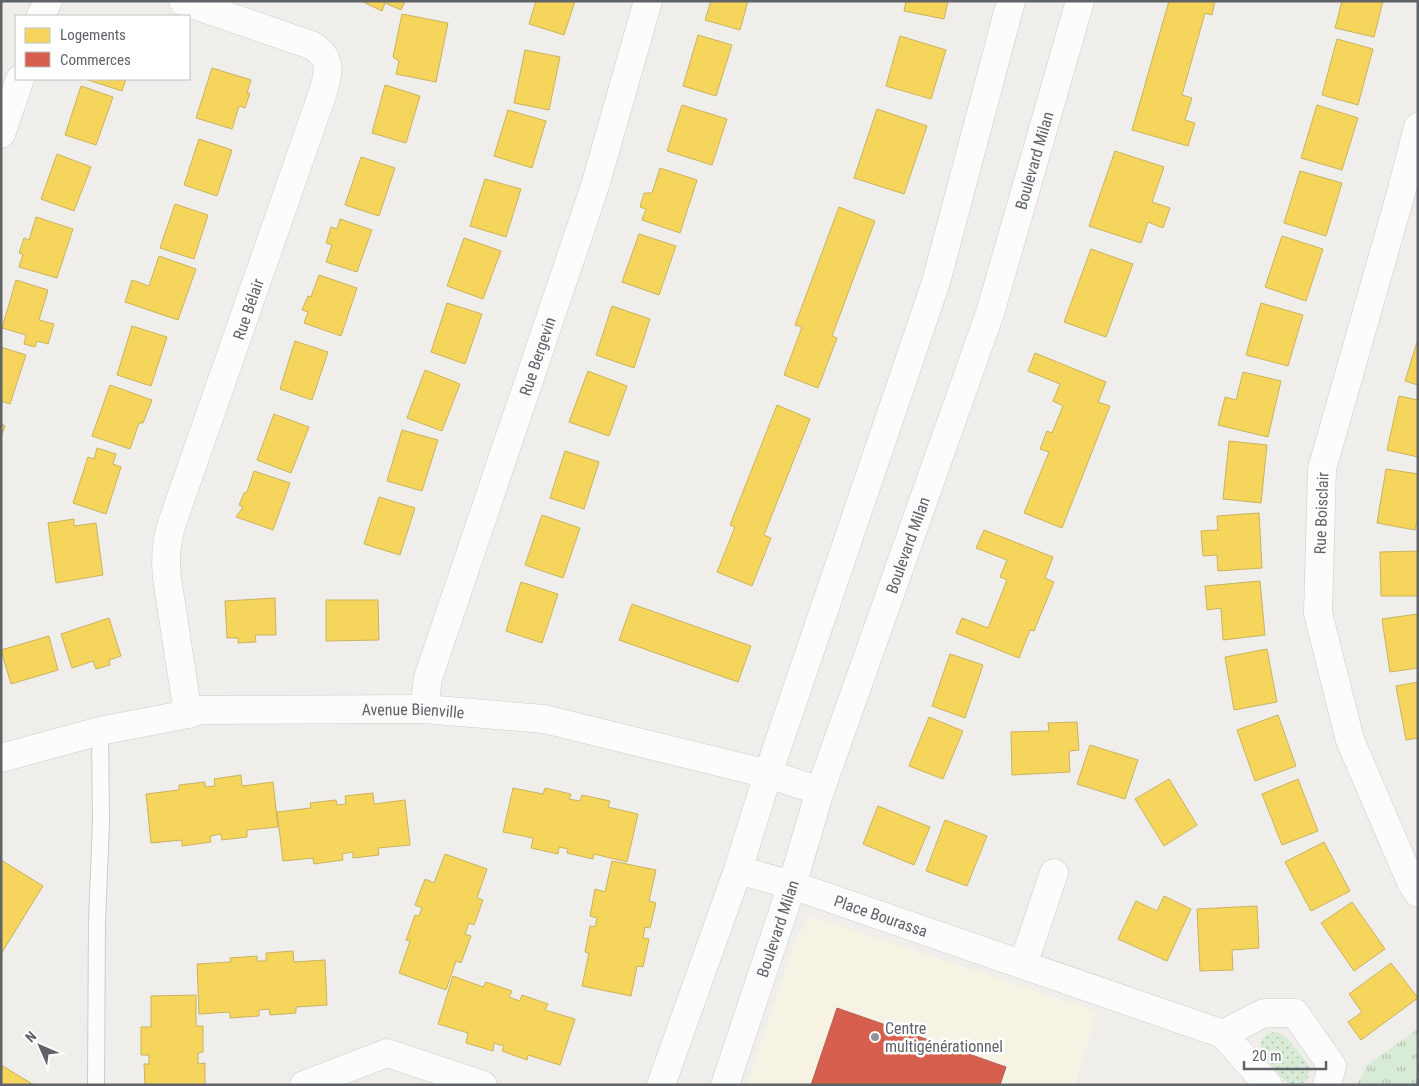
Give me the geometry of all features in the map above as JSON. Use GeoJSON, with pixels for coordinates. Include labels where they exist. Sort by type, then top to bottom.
{"type":"FeatureCollection","features":[{"type":"Feature","properties":{"kind":"street"},"geometry":{"type":"LineString","coordinates":[[42,15],[48,1]]}},
{"type":"Feature","properties":{"kind":"street","name":"Rue Bélair"},"geometry":{"type":"LineString","coordinates":[[182,1],[311,45],[317,48],[325,57],[328,68],[328,76],[322,95],[167,541],[167,578],[188,714]]}},
{"type":"Feature","properties":{"kind":"street","name":"Rue Bergevin"},"geometry":{"type":"LineString","coordinates":[[424,709],[428,678],[595,186],[648,1]]}},
{"type":"Feature","properties":{"kind":"street"},"geometry":{"type":"LineString","coordinates":[[661,1085],[738,870],[768,774],[936,282],[1011,1]]}},
{"type":"Feature","properties":{"kind":"street","name":"Boulevard Milan"},"geometry":{"type":"LineString","coordinates":[[725,1085],[792,885],[820,791],[990,313],[1080,1]]}},
{"type":"Feature","properties":{"kind":"street"},"geometry":{"type":"LineString","coordinates":[[1,134],[20,80]]}},
{"type":"Feature","properties":{"kind":"street","name":"Rue Boisclair"},"geometry":{"type":"LineString","coordinates":[[1418,127],[1322,469],[1318,613],[1350,740],[1411,882],[1418,893]]}},
{"type":"Feature","properties":{"kind":"street","name":"Avenue Bienville"},"geometry":{"type":"LineString","coordinates":[[1,758],[100,731],[200,710],[424,709],[544,719],[768,774],[820,791]]}},
{"type":"Feature","properties":{"kind":"street","name":"Place Bourassa"},"geometry":{"type":"LineString","coordinates":[[738,870],[792,885],[1223,1034],[1268,1085]]}},
{"type":"Feature","properties":{"kind":"street"},"geometry":{"type":"LineString","coordinates":[[1023,965],[1054,873]]}},
{"type":"Feature","properties":{"kind":"street"},"geometry":{"type":"LineString","coordinates":[[1223,1034],[1264,1013],[1296,1013],[1332,1066],[1327,1085]]}},
{"type":"Feature","properties":{"kind":"street"},"geometry":{"type":"LineString","coordinates":[[304,1085],[387,1053],[483,1085]]}},
{"type":"Feature","properties":{"kind":"lane"},"geometry":{"type":"LineString","coordinates":[[96,1085],[97,921],[101,822],[100,731]]}},
{"type":"Feature","properties":{"kind":"shaded area","name":"Centre multigénérationnel"},"geometry":{"type":"Polygon","coordinates":[[[811,916],[1097,1012],[1075,1085],[747,1085],[795,941],[811,916]]]}},
{"type":"Feature","properties":{"kind":"green space"},"geometry":{"type":"Polygon","coordinates":[[[1418,1029],[1418,1085],[1357,1085],[1367,1065],[1418,1029]]]}},
{"type":"Feature","properties":{"kind":"green space"},"geometry":{"type":"Polygon","coordinates":[[[1274,1032],[1288,1039],[1308,1064],[1309,1075],[1303,1083],[1295,1085],[1284,1080],[1261,1052],[1263,1039],[1274,1032]]]}},
{"type":"Feature","properties":{"kind":"building: Logements"},"geometry":{"type":"Polygon","coordinates":[[[361,1],[405,1],[401,10],[385,3],[382,11],[361,1]]]}},
{"type":"Feature","properties":{"kind":"building: Logements"},"geometry":{"type":"Polygon","coordinates":[[[536,1],[575,1],[564,35],[529,24],[536,1]]]}},
{"type":"Feature","properties":{"kind":"building: Logements"},"geometry":{"type":"Polygon","coordinates":[[[711,1],[748,1],[740,30],[705,20],[711,1]]]}},
{"type":"Feature","properties":{"kind":"building: Logements"},"geometry":{"type":"Polygon","coordinates":[[[906,1],[948,1],[944,19],[904,11],[906,1]]]}},
{"type":"Feature","properties":{"kind":"building: Logements"},"geometry":{"type":"Polygon","coordinates":[[[1169,1],[1215,1],[1212,15],[1205,13],[1182,95],[1192,98],[1185,120],[1195,123],[1188,146],[1132,130],[1169,1]]]}},
{"type":"Feature","properties":{"kind":"building: Logements"},"geometry":{"type":"Polygon","coordinates":[[[1342,1],[1383,1],[1374,37],[1335,28],[1342,1]]]}},
{"type":"Feature","properties":{"kind":"building: Logements"},"geometry":{"type":"Polygon","coordinates":[[[402,14],[448,23],[436,82],[396,74],[399,61],[393,57],[402,14]]]}},
{"type":"Feature","properties":{"kind":"building: Logements"},"geometry":{"type":"Polygon","coordinates":[[[698,35],[732,45],[716,96],[683,86],[698,35]]]}},
{"type":"Feature","properties":{"kind":"building: Logements"},"geometry":{"type":"Polygon","coordinates":[[[900,36],[946,50],[931,99],[886,86],[900,36]]]}},
{"type":"Feature","properties":{"kind":"building: Logements"},"geometry":{"type":"Polygon","coordinates":[[[1337,39],[1373,49],[1358,105],[1322,95],[1337,39]]]}},
{"type":"Feature","properties":{"kind":"building: Logements"},"geometry":{"type":"Polygon","coordinates":[[[525,50],[560,57],[549,110],[514,103],[525,50]]]}},
{"type":"Feature","properties":{"kind":"building: Logements"},"geometry":{"type":"Polygon","coordinates":[[[212,68],[251,80],[247,93],[250,93],[245,108],[239,106],[232,129],[196,118],[212,68]]]}},
{"type":"Feature","properties":{"kind":"building: Logements"},"geometry":{"type":"Polygon","coordinates":[[[88,80],[126,80],[122,91],[88,80]]]}},
{"type":"Feature","properties":{"kind":"building: Logements"},"geometry":{"type":"Polygon","coordinates":[[[385,85],[420,96],[406,143],[372,133],[385,85]]]}},
{"type":"Feature","properties":{"kind":"building: Logements"},"geometry":{"type":"Polygon","coordinates":[[[81,86],[113,97],[96,145],[65,135],[81,86]]]}},
{"type":"Feature","properties":{"kind":"building: Logements"},"geometry":{"type":"Polygon","coordinates":[[[682,105],[727,119],[712,165],[667,151],[682,105]]]}},
{"type":"Feature","properties":{"kind":"building: Logements"},"geometry":{"type":"Polygon","coordinates":[[[1317,105],[1358,118],[1342,170],[1301,158],[1317,105]]]}},
{"type":"Feature","properties":{"kind":"building: Logements"},"geometry":{"type":"Polygon","coordinates":[[[877,109],[927,126],[904,194],[854,178],[877,109]]]}},
{"type":"Feature","properties":{"kind":"building: Logements"},"geometry":{"type":"Polygon","coordinates":[[[508,110],[546,121],[532,168],[494,156],[508,110]]]}},
{"type":"Feature","properties":{"kind":"building: Logements"},"geometry":{"type":"Polygon","coordinates":[[[199,139],[232,150],[217,196],[184,185],[199,139]]]}},
{"type":"Feature","properties":{"kind":"building: Logements"},"geometry":{"type":"Polygon","coordinates":[[[1115,151],[1164,167],[1152,202],[1170,208],[1163,228],[1148,222],[1141,243],[1089,226],[1115,151]]]}},
{"type":"Feature","properties":{"kind":"building: Logements"},"geometry":{"type":"Polygon","coordinates":[[[57,154],[91,167],[74,211],[41,199],[57,154]]]}},
{"type":"Feature","properties":{"kind":"building: Logements"},"geometry":{"type":"Polygon","coordinates":[[[361,157],[395,168],[379,216],[345,205],[361,157]]]}},
{"type":"Feature","properties":{"kind":"building: Logements"},"geometry":{"type":"Polygon","coordinates":[[[660,168],[697,180],[680,233],[642,220],[646,209],[640,207],[644,193],[652,193],[660,168]]]}},
{"type":"Feature","properties":{"kind":"building: Logements"},"geometry":{"type":"Polygon","coordinates":[[[1300,171],[1342,183],[1326,236],[1284,223],[1300,171]]]}},
{"type":"Feature","properties":{"kind":"building: Logements"},"geometry":{"type":"Polygon","coordinates":[[[485,179],[521,189],[506,237],[470,226],[485,179]]]}},
{"type":"Feature","properties":{"kind":"building: Logements"},"geometry":{"type":"Polygon","coordinates":[[[175,204],[208,215],[194,259],[160,248],[175,204]]]}},
{"type":"Feature","properties":{"kind":"building: Logements"},"geometry":{"type":"Polygon","coordinates":[[[839,207],[875,221],[832,336],[837,338],[818,388],[784,375],[802,327],[795,325],[839,207]]]}},
{"type":"Feature","properties":{"kind":"building: Logements"},"geometry":{"type":"Polygon","coordinates":[[[36,217],[73,229],[57,278],[19,267],[23,254],[19,253],[24,238],[29,240],[36,217]]]}},
{"type":"Feature","properties":{"kind":"building: Logements"},"geometry":{"type":"Polygon","coordinates":[[[340,219],[372,230],[357,272],[326,262],[332,245],[326,243],[331,227],[337,229],[340,219]]]}},
{"type":"Feature","properties":{"kind":"building: Logements"},"geometry":{"type":"Polygon","coordinates":[[[639,234],[676,246],[659,295],[622,282],[639,234]]]}},
{"type":"Feature","properties":{"kind":"building: Logements"},"geometry":{"type":"Polygon","coordinates":[[[1282,236],[1323,249],[1306,301],[1265,287],[1282,236]]]}},
{"type":"Feature","properties":{"kind":"building: Logements"},"geometry":{"type":"Polygon","coordinates":[[[464,238],[501,251],[483,299],[447,286],[464,238]]]}},
{"type":"Feature","properties":{"kind":"building: Logements"},"geometry":{"type":"Polygon","coordinates":[[[1091,249],[1133,264],[1106,337],[1064,322],[1091,249]]]}},
{"type":"Feature","properties":{"kind":"building: Logements"},"geometry":{"type":"Polygon","coordinates":[[[159,256],[196,269],[178,320],[125,302],[132,280],[149,286],[159,256]]]}},
{"type":"Feature","properties":{"kind":"building: Logements"},"geometry":{"type":"Polygon","coordinates":[[[319,275],[357,288],[341,336],[304,323],[308,312],[302,310],[308,296],[311,297],[319,275]]]}},
{"type":"Feature","properties":{"kind":"building: Logements"},"geometry":{"type":"Polygon","coordinates":[[[16,280],[48,290],[39,320],[54,324],[48,344],[37,341],[35,347],[24,344],[26,335],[2,328],[16,280]]]}},
{"type":"Feature","properties":{"kind":"building: Logements"},"geometry":{"type":"Polygon","coordinates":[[[447,303],[482,314],[465,364],[431,352],[447,303]]]}},
{"type":"Feature","properties":{"kind":"building: Logements"},"geometry":{"type":"Polygon","coordinates":[[[1261,303],[1303,315],[1288,366],[1246,355],[1261,303]]]}},
{"type":"Feature","properties":{"kind":"building: Logements"},"geometry":{"type":"Polygon","coordinates":[[[612,306],[650,319],[634,368],[596,355],[612,306]]]}},
{"type":"Feature","properties":{"kind":"building: Logements"},"geometry":{"type":"Polygon","coordinates":[[[132,326],[167,337],[151,386],[117,375],[132,326]]]}},
{"type":"Feature","properties":{"kind":"building: Logements"},"geometry":{"type":"Polygon","coordinates":[[[1418,339],[1418,385],[1405,381],[1418,339]]]}},
{"type":"Feature","properties":{"kind":"building: Logements"},"geometry":{"type":"Polygon","coordinates":[[[295,341],[328,352],[312,400],[280,389],[295,341]]]}},
{"type":"Feature","properties":{"kind":"building: Logements"},"geometry":{"type":"Polygon","coordinates":[[[1,347],[26,355],[10,404],[1,401],[1,347]]]}},
{"type":"Feature","properties":{"kind":"building: Logements"},"geometry":{"type":"Polygon","coordinates":[[[1035,353],[1106,382],[1098,402],[1110,406],[1062,528],[1024,513],[1049,452],[1040,449],[1047,431],[1052,433],[1063,406],[1053,401],[1060,384],[1028,371],[1035,353]]]}},
{"type":"Feature","properties":{"kind":"building: Logements"},"geometry":{"type":"Polygon","coordinates":[[[425,370],[460,384],[442,431],[407,418],[425,370]]]}},
{"type":"Feature","properties":{"kind":"building: Logements"},"geometry":{"type":"Polygon","coordinates":[[[588,371],[627,386],[609,436],[569,422],[588,371]]]}},
{"type":"Feature","properties":{"kind":"building: Logements"},"geometry":{"type":"Polygon","coordinates":[[[1243,372],[1281,381],[1268,437],[1218,425],[1225,397],[1236,400],[1243,372]]]}},
{"type":"Feature","properties":{"kind":"building: Logements"},"geometry":{"type":"Polygon","coordinates":[[[110,385],[152,400],[143,423],[139,423],[130,449],[92,436],[110,385]]]}},
{"type":"Feature","properties":{"kind":"building: Logements"},"geometry":{"type":"Polygon","coordinates":[[[1399,396],[1418,400],[1418,457],[1387,450],[1399,396]]]}},
{"type":"Feature","properties":{"kind":"building: Logements"},"geometry":{"type":"Polygon","coordinates":[[[777,405],[810,419],[764,535],[771,538],[752,586],[717,572],[735,527],[730,525],[777,405]]]}},
{"type":"Feature","properties":{"kind":"building: Logements"},"geometry":{"type":"Polygon","coordinates":[[[274,414],[309,427],[291,473],[257,460],[274,414]]]}},
{"type":"Feature","properties":{"kind":"building: Logements"},"geometry":{"type":"Polygon","coordinates":[[[1,424],[5,426],[1,437],[1,424]]]}},
{"type":"Feature","properties":{"kind":"building: Logements"},"geometry":{"type":"Polygon","coordinates":[[[402,430],[438,440],[422,491],[387,481],[402,430]]]}},
{"type":"Feature","properties":{"kind":"building: Logements"},"geometry":{"type":"Polygon","coordinates":[[[1229,441],[1267,445],[1261,503],[1223,499],[1229,441]]]}},
{"type":"Feature","properties":{"kind":"building: Logements"},"geometry":{"type":"Polygon","coordinates":[[[97,448],[116,454],[113,464],[121,467],[106,514],[73,503],[88,457],[94,459],[97,448]]]}},
{"type":"Feature","properties":{"kind":"building: Logements"},"geometry":{"type":"Polygon","coordinates":[[[565,451],[599,462],[584,509],[550,498],[565,451]]]}},
{"type":"Feature","properties":{"kind":"building: Logements"},"geometry":{"type":"Polygon","coordinates":[[[1386,469],[1418,474],[1418,516],[1415,530],[1377,523],[1386,469]]]}},
{"type":"Feature","properties":{"kind":"building: Logements"},"geometry":{"type":"Polygon","coordinates":[[[254,471],[290,483],[273,530],[236,517],[243,507],[239,505],[244,493],[247,492],[254,471]]]}},
{"type":"Feature","properties":{"kind":"building: Logements"},"geometry":{"type":"Polygon","coordinates":[[[379,497],[415,508],[400,555],[364,544],[379,497]]]}},
{"type":"Feature","properties":{"kind":"building: Logements"},"geometry":{"type":"Polygon","coordinates":[[[1259,513],[1262,568],[1218,571],[1217,555],[1203,556],[1201,531],[1218,530],[1217,516],[1259,513]]]}},
{"type":"Feature","properties":{"kind":"building: Logements"},"geometry":{"type":"Polygon","coordinates":[[[542,515],[580,528],[563,578],[525,565],[542,515]]]}},
{"type":"Feature","properties":{"kind":"building: Logements"},"geometry":{"type":"Polygon","coordinates":[[[74,519],[74,526],[96,523],[103,575],[56,583],[48,523],[74,519]]]}},
{"type":"Feature","properties":{"kind":"building: Logements"},"geometry":{"type":"Polygon","coordinates":[[[984,530],[1053,557],[1045,578],[1054,582],[1034,631],[1030,630],[1019,658],[956,633],[962,618],[988,628],[1007,580],[1000,577],[1007,560],[976,548],[984,530]]]}},
{"type":"Feature","properties":{"kind":"building: Logements"},"geometry":{"type":"Polygon","coordinates":[[[1418,551],[1418,596],[1381,596],[1380,552],[1418,551]]]}},
{"type":"Feature","properties":{"kind":"building: Logements"},"geometry":{"type":"Polygon","coordinates":[[[1260,581],[1265,635],[1223,640],[1221,608],[1207,610],[1205,586],[1260,581]]]}},
{"type":"Feature","properties":{"kind":"building: Logements"},"geometry":{"type":"Polygon","coordinates":[[[521,582],[558,594],[542,643],[506,631],[521,582]]]}},
{"type":"Feature","properties":{"kind":"building: Logements"},"geometry":{"type":"Polygon","coordinates":[[[275,598],[276,635],[255,635],[256,642],[238,643],[238,638],[227,638],[225,601],[275,598]]]}},
{"type":"Feature","properties":{"kind":"building: Logements"},"geometry":{"type":"Polygon","coordinates":[[[326,600],[378,600],[379,640],[326,641],[326,600]]]}},
{"type":"Feature","properties":{"kind":"building: Logements"},"geometry":{"type":"Polygon","coordinates":[[[632,604],[751,646],[738,682],[619,640],[632,604]]]}},
{"type":"Feature","properties":{"kind":"building: Logements"},"geometry":{"type":"Polygon","coordinates":[[[1418,614],[1418,668],[1390,672],[1382,619],[1418,614]]]}},
{"type":"Feature","properties":{"kind":"building: Logements"},"geometry":{"type":"Polygon","coordinates":[[[109,618],[121,656],[109,660],[110,665],[96,669],[93,661],[72,668],[61,634],[109,618]]]}},
{"type":"Feature","properties":{"kind":"building: Logements"},"geometry":{"type":"Polygon","coordinates":[[[49,636],[58,670],[11,684],[1,650],[49,636]]]}},
{"type":"Feature","properties":{"kind":"building: Logements"},"geometry":{"type":"Polygon","coordinates":[[[1267,649],[1277,702],[1234,710],[1225,657],[1267,649]]]}},
{"type":"Feature","properties":{"kind":"building: Logements"},"geometry":{"type":"Polygon","coordinates":[[[950,654],[983,665],[965,718],[932,706],[950,654]]]}},
{"type":"Feature","properties":{"kind":"building: Logements"},"geometry":{"type":"Polygon","coordinates":[[[1418,682],[1418,738],[1406,740],[1396,686],[1418,682]]]}},
{"type":"Feature","properties":{"kind":"building: Logements"},"geometry":{"type":"Polygon","coordinates":[[[1278,715],[1296,766],[1255,781],[1237,730],[1278,715]]]}},
{"type":"Feature","properties":{"kind":"building: Logements"},"geometry":{"type":"Polygon","coordinates":[[[929,717],[963,731],[943,779],[909,766],[929,717]]]}},
{"type":"Feature","properties":{"kind":"building: Logements"},"geometry":{"type":"Polygon","coordinates":[[[1077,722],[1079,750],[1069,751],[1070,772],[1012,775],[1011,732],[1049,731],[1048,723],[1077,722]]]}},
{"type":"Feature","properties":{"kind":"building: Logements"},"geometry":{"type":"Polygon","coordinates":[[[1090,745],[1138,760],[1125,799],[1077,784],[1090,745]]]}},
{"type":"Feature","properties":{"kind":"building: Logements"},"geometry":{"type":"Polygon","coordinates":[[[241,775],[242,786],[273,782],[278,827],[247,830],[247,837],[222,840],[221,834],[210,836],[211,842],[182,846],[182,840],[151,843],[146,794],[179,790],[179,785],[205,782],[205,787],[215,786],[214,779],[241,775]]]}},
{"type":"Feature","properties":{"kind":"building: Logements"},"geometry":{"type":"Polygon","coordinates":[[[1169,779],[1197,825],[1164,846],[1135,799],[1169,779]]]}},
{"type":"Feature","properties":{"kind":"building: Logements"},"geometry":{"type":"Polygon","coordinates":[[[1298,779],[1318,831],[1282,845],[1262,794],[1298,779]]]}},
{"type":"Feature","properties":{"kind":"building: Logements"},"geometry":{"type":"Polygon","coordinates":[[[513,788],[543,794],[545,788],[571,794],[569,799],[580,801],[582,795],[610,801],[608,807],[638,814],[627,862],[594,854],[593,859],[567,853],[568,849],[559,847],[558,854],[531,848],[533,838],[503,832],[513,788]]]}},
{"type":"Feature","properties":{"kind":"building: Logements"},"geometry":{"type":"Polygon","coordinates":[[[373,793],[374,804],[405,800],[410,845],[378,848],[379,855],[353,858],[353,852],[342,854],[343,860],[314,864],[313,858],[283,861],[277,812],[311,808],[310,803],[336,800],[337,805],[346,804],[345,796],[373,793]]]}},
{"type":"Feature","properties":{"kind":"building: Logements"},"geometry":{"type":"Polygon","coordinates":[[[878,806],[930,827],[914,865],[863,844],[878,806]]]}},
{"type":"Feature","properties":{"kind":"building: Logements"},"geometry":{"type":"Polygon","coordinates":[[[945,820],[987,836],[967,886],[926,871],[945,820]]]}},
{"type":"Feature","properties":{"kind":"building: Logements"},"geometry":{"type":"Polygon","coordinates":[[[1324,842],[1350,891],[1311,911],[1285,862],[1324,842]]]}},
{"type":"Feature","properties":{"kind":"building: Logements"},"geometry":{"type":"Polygon","coordinates":[[[445,854],[487,869],[477,898],[483,900],[474,925],[469,923],[465,934],[471,936],[461,963],[456,961],[446,990],[399,973],[410,941],[406,940],[415,915],[419,916],[422,908],[415,905],[425,879],[434,883],[445,854]]]}},
{"type":"Feature","properties":{"kind":"building: Logements"},"geometry":{"type":"Polygon","coordinates":[[[1,860],[43,886],[1,954],[1,860]]]}},
{"type":"Feature","properties":{"kind":"building: Logements"},"geometry":{"type":"Polygon","coordinates":[[[612,861],[656,870],[649,901],[656,903],[650,928],[645,927],[643,938],[649,939],[643,967],[637,966],[631,996],[582,986],[589,953],[585,952],[590,926],[595,927],[597,918],[590,916],[595,889],[605,892],[612,861]]]}},
{"type":"Feature","properties":{"kind":"building: Logements"},"geometry":{"type":"Polygon","coordinates":[[[1164,896],[1191,909],[1167,961],[1118,939],[1136,901],[1157,911],[1164,896]]]}},
{"type":"Feature","properties":{"kind":"building: Logements"},"geometry":{"type":"Polygon","coordinates":[[[1352,902],[1385,949],[1354,971],[1321,923],[1352,902]]]}},
{"type":"Feature","properties":{"kind":"building: Logements"},"geometry":{"type":"Polygon","coordinates":[[[1257,906],[1259,948],[1232,950],[1233,970],[1200,971],[1197,909],[1257,906]]]}},
{"type":"Feature","properties":{"kind":"building: Logements"},"geometry":{"type":"Polygon","coordinates":[[[293,951],[294,962],[325,960],[327,1005],[296,1007],[296,1013],[270,1015],[269,1009],[259,1010],[259,1016],[230,1018],[230,1012],[199,1014],[197,964],[231,962],[230,958],[257,956],[257,961],[266,961],[266,953],[293,951]]]}},
{"type":"Feature","properties":{"kind":"building: Logements"},"geometry":{"type":"Polygon","coordinates":[[[1391,963],[1418,998],[1361,1040],[1348,1022],[1362,1012],[1349,994],[1391,963]]]}},
{"type":"Feature","properties":{"kind":"building: Logements"},"geometry":{"type":"Polygon","coordinates":[[[453,976],[483,987],[486,982],[512,991],[509,997],[520,1001],[522,995],[548,1004],[545,1010],[575,1019],[560,1065],[528,1055],[527,1060],[502,1051],[504,1046],[494,1043],[493,1051],[466,1043],[468,1033],[438,1024],[453,976]]]}},
{"type":"Feature","properties":{"kind":"building: Logements"},"geometry":{"type":"Polygon","coordinates":[[[196,995],[196,1026],[203,1026],[203,1052],[198,1053],[198,1064],[205,1063],[205,1085],[145,1085],[144,1064],[149,1064],[149,1055],[141,1055],[141,1027],[151,1027],[151,996],[196,995]]]}},
{"type":"Feature","properties":{"kind":"building: Logements"},"geometry":{"type":"Polygon","coordinates":[[[1,1065],[34,1085],[1,1085],[1,1065]]]}},
{"type":"Feature","properties":{"kind":"building: Commerces","name":"Centre multigénérationnel"},"geometry":{"type":"Polygon","coordinates":[[[837,1008],[1006,1067],[1000,1085],[811,1085],[837,1008]]]}},
{"type":"Feature","properties":{"kind":"place","name":"Centre multigénérationnel"},"geometry":{"type":"Point","coordinates":[875,1037]}}]}
